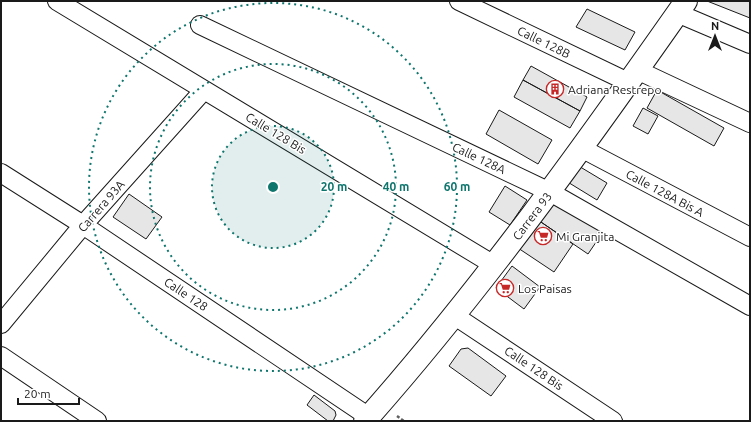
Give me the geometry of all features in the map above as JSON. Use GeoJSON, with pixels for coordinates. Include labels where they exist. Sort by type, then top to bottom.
{"type":"FeatureCollection","features":[{"type":"Feature","properties":{"kind":"street","name":"Calle 128 Bis"},"geometry":{"type":"LineString","coordinates":[[57,1],[494,266]]}},
{"type":"Feature","properties":{"kind":"street","name":"Calle 128B"},"geometry":{"type":"LineString","coordinates":[[459,1],[633,76],[750,124]]}},
{"type":"Feature","properties":{"kind":"street","name":"Carrera 93"},"geometry":{"type":"LineString","coordinates":[[367,419],[455,316],[494,266],[550,192],[682,7]]}},
{"type":"Feature","properties":{"kind":"street"},"geometry":{"type":"LineString","coordinates":[[682,7],[750,44]]}},
{"type":"Feature","properties":{"kind":"street","name":"Calle 128A"},"geometry":{"type":"LineString","coordinates":[[200,25],[550,192],[750,306]]}},
{"type":"Feature","properties":{"kind":"street","name":"Carrera 93A"},"geometry":{"type":"LineString","coordinates":[[1,324],[83,225],[204,90]]}},
{"type":"Feature","properties":{"kind":"street","name":"Calle 128A Bis A"},"geometry":{"type":"LineString","coordinates":[[581,148],[750,237]]}},
{"type":"Feature","properties":{"kind":"street","name":"Calle 128"},"geometry":{"type":"LineString","coordinates":[[1,173],[83,225],[367,419]]}},
{"type":"Feature","properties":{"kind":"street","name":"Calle 128 Bis"},"geometry":{"type":"LineString","coordinates":[[455,316],[613,421]]}},
{"type":"Feature","properties":{"kind":"street"},"geometry":{"type":"LineString","coordinates":[[1,356],[97,421]]}},
{"type":"Feature","properties":{"kind":"building"},"geometry":{"type":"Polygon","coordinates":[[[707,1],[750,1],[750,18],[707,1]]]}},
{"type":"Feature","properties":{"kind":"building"},"geometry":{"type":"Polygon","coordinates":[[[587,9],[635,32],[625,50],[576,27],[587,9]]]}},
{"type":"Feature","properties":{"kind":"building","name":"Adriana Restrepo"},"geometry":{"type":"Polygon","coordinates":[[[531,66],[587,97],[580,111],[523,80],[531,66]]]}},
{"type":"Feature","properties":{"kind":"building"},"geometry":{"type":"Polygon","coordinates":[[[523,80],[580,111],[570,128],[514,97],[523,80]]]}},
{"type":"Feature","properties":{"kind":"building"},"geometry":{"type":"Polygon","coordinates":[[[657,90],[724,128],[714,146],[647,108],[657,90]]]}},
{"type":"Feature","properties":{"kind":"building"},"geometry":{"type":"Polygon","coordinates":[[[643,108],[658,116],[648,134],[633,126],[643,108]]]}},
{"type":"Feature","properties":{"kind":"building"},"geometry":{"type":"Polygon","coordinates":[[[499,110],[552,140],[538,164],[486,134],[499,110]]]}},
{"type":"Feature","properties":{"kind":"building"},"geometry":{"type":"Polygon","coordinates":[[[577,165],[607,183],[597,200],[566,181],[577,165]]]}},
{"type":"Feature","properties":{"kind":"building"},"geometry":{"type":"Polygon","coordinates":[[[505,186],[527,200],[510,225],[489,212],[505,186]]]}},
{"type":"Feature","properties":{"kind":"building"},"geometry":{"type":"Polygon","coordinates":[[[129,194],[162,217],[146,239],[113,217],[129,194]]]}},
{"type":"Feature","properties":{"kind":"building"},"geometry":{"type":"Polygon","coordinates":[[[553,199],[603,232],[588,254],[538,220],[553,199]]]}},
{"type":"Feature","properties":{"kind":"building"},"geometry":{"type":"Polygon","coordinates":[[[538,220],[573,244],[554,272],[518,248],[538,220]]]}},
{"type":"Feature","properties":{"kind":"building"},"geometry":{"type":"Polygon","coordinates":[[[512,266],[540,287],[524,309],[496,288],[512,266]]]}},
{"type":"Feature","properties":{"kind":"building"},"geometry":{"type":"Polygon","coordinates":[[[468,348],[506,376],[491,396],[449,366],[461,349],[468,348]]]}},
{"type":"Feature","properties":{"kind":"building"},"geometry":{"type":"Polygon","coordinates":[[[314,395],[335,411],[336,415],[333,421],[328,421],[307,405],[314,395]]]}},
{"type":"Feature","properties":{"kind":"place","name":"Adriana Restrepo"},"geometry":{"type":"Point","coordinates":[555,89]}},
{"type":"Feature","properties":{"kind":"place","name":"Mi Granjita"},"geometry":{"type":"Point","coordinates":[543,236]}},
{"type":"Feature","properties":{"kind":"place","name":"Los Paisas"},"geometry":{"type":"Point","coordinates":[505,288]}}]}
